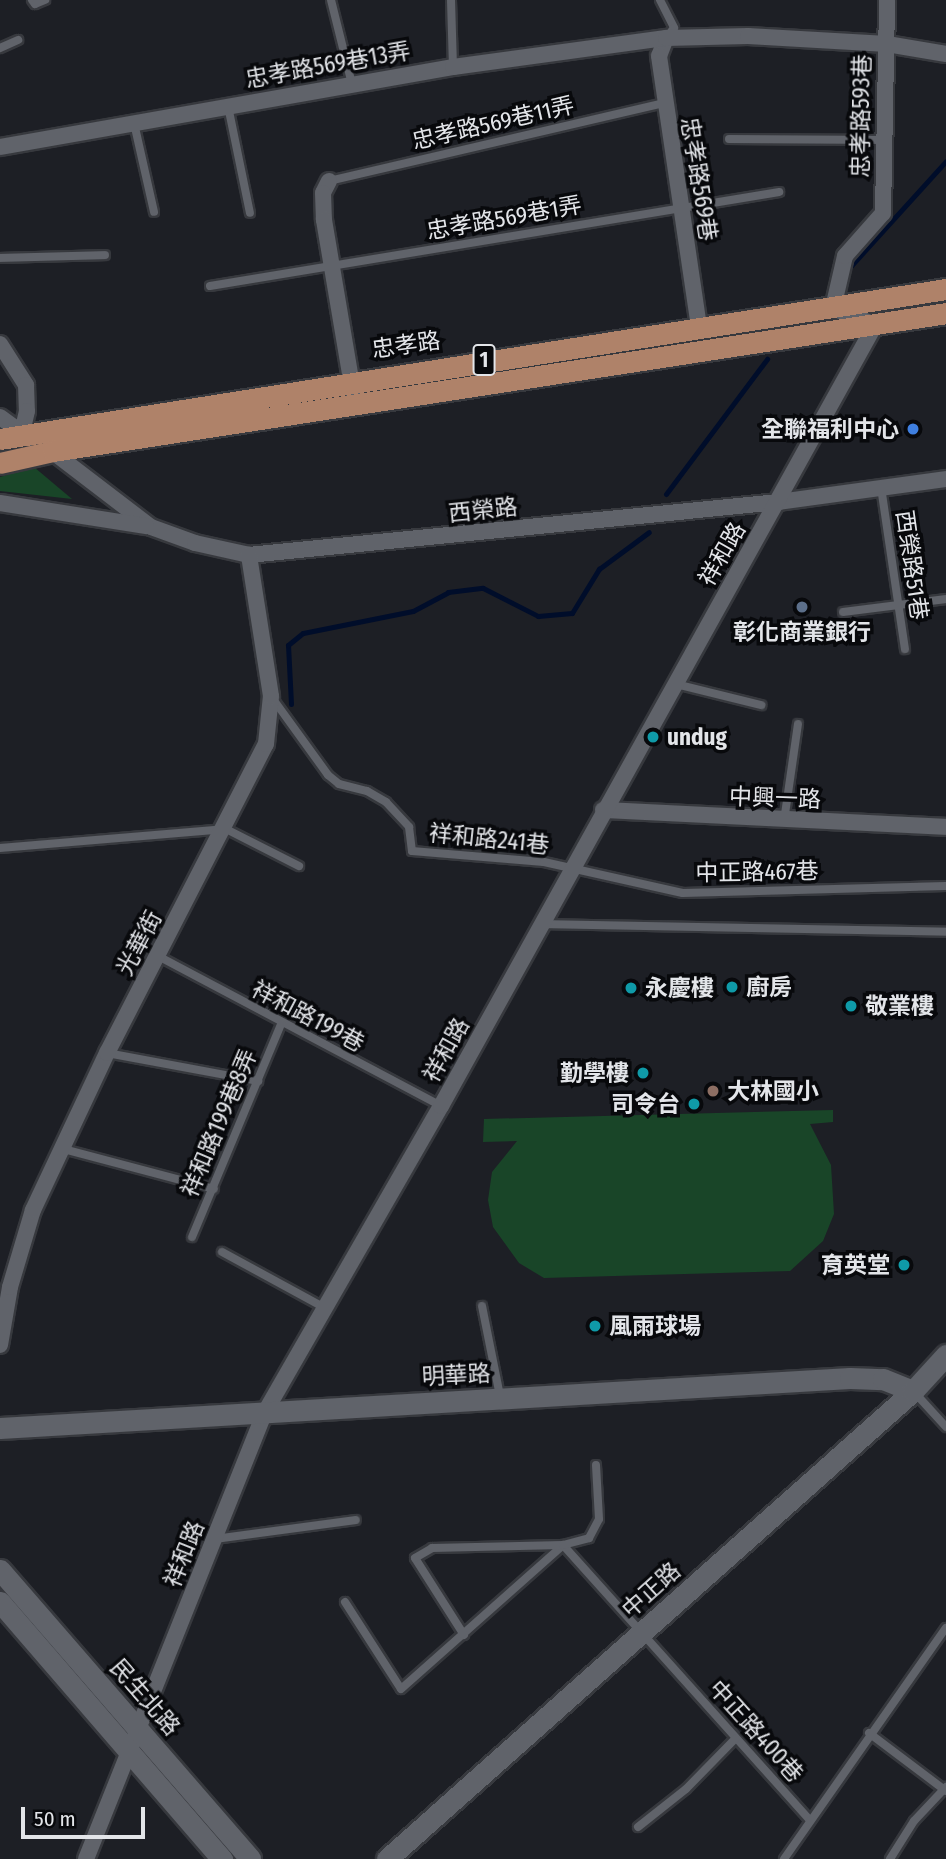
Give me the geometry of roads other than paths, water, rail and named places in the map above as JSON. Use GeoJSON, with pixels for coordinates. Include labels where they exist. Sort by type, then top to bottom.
{"type":"FeatureCollection","features":[{"type":"Feature","properties":{"kind":"main road","name":"忠孝路"},"geometry":{"type":"LineString","coordinates":[[0,439],[22,433],[351,380],[946,289]]}},
{"type":"Feature","properties":{"kind":"main road","name":"1"},"geometry":{"type":"LineString","coordinates":[[0,463],[53,451],[946,313]]}},
{"type":"Feature","properties":{"kind":"street"},"geometry":{"type":"LineString","coordinates":[[887,0],[887,44],[946,54]]}},
{"type":"Feature","properties":{"kind":"street","name":"忠孝路593巷"},"geometry":{"type":"LineString","coordinates":[[666,38],[748,36],[887,44],[883,213],[845,256],[833,308]]}},
{"type":"Feature","properties":{"kind":"street","name":"忠孝路569巷13弄"},"geometry":{"type":"LineString","coordinates":[[0,147],[134,121],[453,67],[666,38]]}},
{"type":"Feature","properties":{"kind":"street","name":"忠孝路569巷"},"geometry":{"type":"LineString","coordinates":[[666,38],[659,56],[699,328]]}},
{"type":"Feature","properties":{"kind":"street"},"geometry":{"type":"LineString","coordinates":[[329,181],[323,193],[324,220],[334,267],[354,405]]}},
{"type":"Feature","properties":{"kind":"street"},"geometry":{"type":"LineString","coordinates":[[833,308],[875,325]]}},
{"type":"Feature","properties":{"kind":"street","name":"祥和路"},"geometry":{"type":"LineString","coordinates":[[86,1859],[265,1412],[441,1106],[603,810],[875,325]]}},
{"type":"Feature","properties":{"kind":"street"},"geometry":{"type":"LineString","coordinates":[[0,344],[26,385],[27,411],[22,433]]}},
{"type":"Feature","properties":{"kind":"street","name":"西榮路"},"geometry":{"type":"LineString","coordinates":[[0,417],[53,451],[151,527],[195,543],[249,555],[778,502],[946,479]]}},
{"type":"Feature","properties":{"kind":"street"},"geometry":{"type":"LineString","coordinates":[[0,503],[151,527]]}},
{"type":"Feature","properties":{"kind":"street","name":"光華街"},"geometry":{"type":"LineString","coordinates":[[0,1345],[5,1287],[33,1210],[107,1053],[226,829],[266,744],[271,696],[249,555]]}},
{"type":"Feature","properties":{"kind":"street","name":"中興一路"},"geometry":{"type":"LineString","coordinates":[[603,810],[946,827]]}},
{"type":"Feature","properties":{"kind":"street","name":"中正路"},"geometry":{"type":"LineString","coordinates":[[395,1857],[913,1391],[946,1355]]}},
{"type":"Feature","properties":{"kind":"street","name":"明華路"},"geometry":{"type":"LineString","coordinates":[[0,1428],[850,1378],[883,1379],[913,1391]]}},
{"type":"Feature","properties":{"kind":"street","name":"民生北路"},"geometry":{"type":"LineString","coordinates":[[0,1570],[250,1859]]}},
{"type":"Feature","properties":{"kind":"street","name":"民生北路"},"geometry":{"type":"LineString","coordinates":[[0,1602],[222,1859]]}},
{"type":"Feature","properties":{"kind":"lane"},"geometry":{"type":"LineString","coordinates":[[32,0],[35,4],[45,0]]}},
{"type":"Feature","properties":{"kind":"lane"},"geometry":{"type":"LineString","coordinates":[[331,0],[352,84]]}},
{"type":"Feature","properties":{"kind":"lane"},"geometry":{"type":"LineString","coordinates":[[451,0],[453,67]]}},
{"type":"Feature","properties":{"kind":"lane"},"geometry":{"type":"LineString","coordinates":[[660,0],[674,27],[666,38]]}},
{"type":"Feature","properties":{"kind":"lane"},"geometry":{"type":"LineString","coordinates":[[0,48],[18,40]]}},
{"type":"Feature","properties":{"kind":"lane","name":"忠孝路569巷11弄"},"geometry":{"type":"LineString","coordinates":[[329,181],[665,103]]}},
{"type":"Feature","properties":{"kind":"lane"},"geometry":{"type":"LineString","coordinates":[[228,105],[250,213]]}},
{"type":"Feature","properties":{"kind":"lane"},"geometry":{"type":"LineString","coordinates":[[134,121],[154,212]]}},
{"type":"Feature","properties":{"kind":"lane"},"geometry":{"type":"LineString","coordinates":[[729,139],[885,140]]}},
{"type":"Feature","properties":{"kind":"lane","name":"忠孝路569巷1弄"},"geometry":{"type":"LineString","coordinates":[[209,285],[334,267],[779,192]]}},
{"type":"Feature","properties":{"kind":"lane"},"geometry":{"type":"LineString","coordinates":[[0,258],[105,255]]}},
{"type":"Feature","properties":{"kind":"lane","name":"西榮路51巷"},"geometry":{"type":"LineString","coordinates":[[881,487],[905,649]]}},
{"type":"Feature","properties":{"kind":"lane"},"geometry":{"type":"LineString","coordinates":[[843,612],[946,599]]}},
{"type":"Feature","properties":{"kind":"lane"},"geometry":{"type":"LineString","coordinates":[[674,684],[761,705]]}},
{"type":"Feature","properties":{"kind":"lane","name":"祥和路241巷"},"geometry":{"type":"LineString","coordinates":[[271,696],[328,775],[339,784],[367,791],[386,802],[409,827],[412,851],[572,867]]}},
{"type":"Feature","properties":{"kind":"lane"},"geometry":{"type":"LineString","coordinates":[[784,821],[798,724]]}},
{"type":"Feature","properties":{"kind":"lane"},"geometry":{"type":"LineString","coordinates":[[0,848],[226,829],[299,866]]}},
{"type":"Feature","properties":{"kind":"lane","name":"中正路467巷"},"geometry":{"type":"LineString","coordinates":[[572,867],[683,893],[946,886]]}},
{"type":"Feature","properties":{"kind":"lane"},"geometry":{"type":"LineString","coordinates":[[541,924],[946,932]]}},
{"type":"Feature","properties":{"kind":"lane","name":"祥和路199巷"},"geometry":{"type":"LineString","coordinates":[[158,956],[441,1106]]}},
{"type":"Feature","properties":{"kind":"lane","name":"祥和路199巷8弄"},"geometry":{"type":"LineString","coordinates":[[192,1237],[282,1024]]}},
{"type":"Feature","properties":{"kind":"lane"},"geometry":{"type":"LineString","coordinates":[[107,1053],[258,1081]]}},
{"type":"Feature","properties":{"kind":"lane"},"geometry":{"type":"LineString","coordinates":[[63,1149],[214,1189]]}},
{"type":"Feature","properties":{"kind":"lane"},"geometry":{"type":"LineString","coordinates":[[222,1252],[327,1308]]}},
{"type":"Feature","properties":{"kind":"lane"},"geometry":{"type":"LineString","coordinates":[[482,1306],[500,1399]]}},
{"type":"Feature","properties":{"kind":"lane"},"geometry":{"type":"LineString","coordinates":[[913,1391],[946,1427]]}},
{"type":"Feature","properties":{"kind":"lane"},"geometry":{"type":"LineString","coordinates":[[464,1635],[415,1558],[432,1548],[563,1545],[589,1538],[599,1519],[596,1465]]}},
{"type":"Feature","properties":{"kind":"lane"},"geometry":{"type":"LineString","coordinates":[[215,1539],[356,1520]]}},
{"type":"Feature","properties":{"kind":"lane"},"geometry":{"type":"LineString","coordinates":[[345,1602],[401,1689],[563,1545]]}},
{"type":"Feature","properties":{"kind":"lane","name":"中正路400巷"},"geometry":{"type":"LineString","coordinates":[[563,1545],[810,1820]]}},
{"type":"Feature","properties":{"kind":"lane"},"geometry":{"type":"LineString","coordinates":[[784,1859],[869,1733],[946,1628]]}},
{"type":"Feature","properties":{"kind":"lane"},"geometry":{"type":"LineString","coordinates":[[869,1733],[945,1789],[914,1821],[890,1859]]}},
{"type":"Feature","properties":{"kind":"lane"},"geometry":{"type":"LineString","coordinates":[[638,1828],[686,1789],[736,1738]]}},
{"type":"Feature","properties":{"kind":"waterway"},"geometry":{"type":"LineString","coordinates":[[849,268],[946,161]]}},
{"type":"Feature","properties":{"kind":"waterway"},"geometry":{"type":"LineString","coordinates":[[666,494],[767,359]]}},
{"type":"Feature","properties":{"kind":"waterway"},"geometry":{"type":"LineString","coordinates":[[291,704],[288,645],[303,633],[413,611],[448,592],[483,588],[538,616],[572,613],[599,569],[649,532]]}},
{"type":"Feature","properties":{"kind":"place","name":"全聯福利中心"},"geometry":{"type":"Point","coordinates":[913,429]}},
{"type":"Feature","properties":{"kind":"place","name":"彰化商業銀行"},"geometry":{"type":"Point","coordinates":[802,607]}},
{"type":"Feature","properties":{"kind":"place","name":"undug"},"geometry":{"type":"Point","coordinates":[653,737]}},
{"type":"Feature","properties":{"kind":"place","name":"廚房"},"geometry":{"type":"Point","coordinates":[732,987]}},
{"type":"Feature","properties":{"kind":"place","name":"永慶樓"},"geometry":{"type":"Point","coordinates":[631,988]}},
{"type":"Feature","properties":{"kind":"place","name":"敬業樓"},"geometry":{"type":"Point","coordinates":[851,1006]}},
{"type":"Feature","properties":{"kind":"place","name":"勤學樓"},"geometry":{"type":"Point","coordinates":[643,1073]}},
{"type":"Feature","properties":{"kind":"place","name":"大林國小"},"geometry":{"type":"Point","coordinates":[713,1091]}},
{"type":"Feature","properties":{"kind":"place","name":"司令台"},"geometry":{"type":"Point","coordinates":[694,1104]}},
{"type":"Feature","properties":{"kind":"place","name":"育英堂"},"geometry":{"type":"Point","coordinates":[904,1265]}},
{"type":"Feature","properties":{"kind":"place","name":"風雨球場"},"geometry":{"type":"Point","coordinates":[595,1326]}}]}
